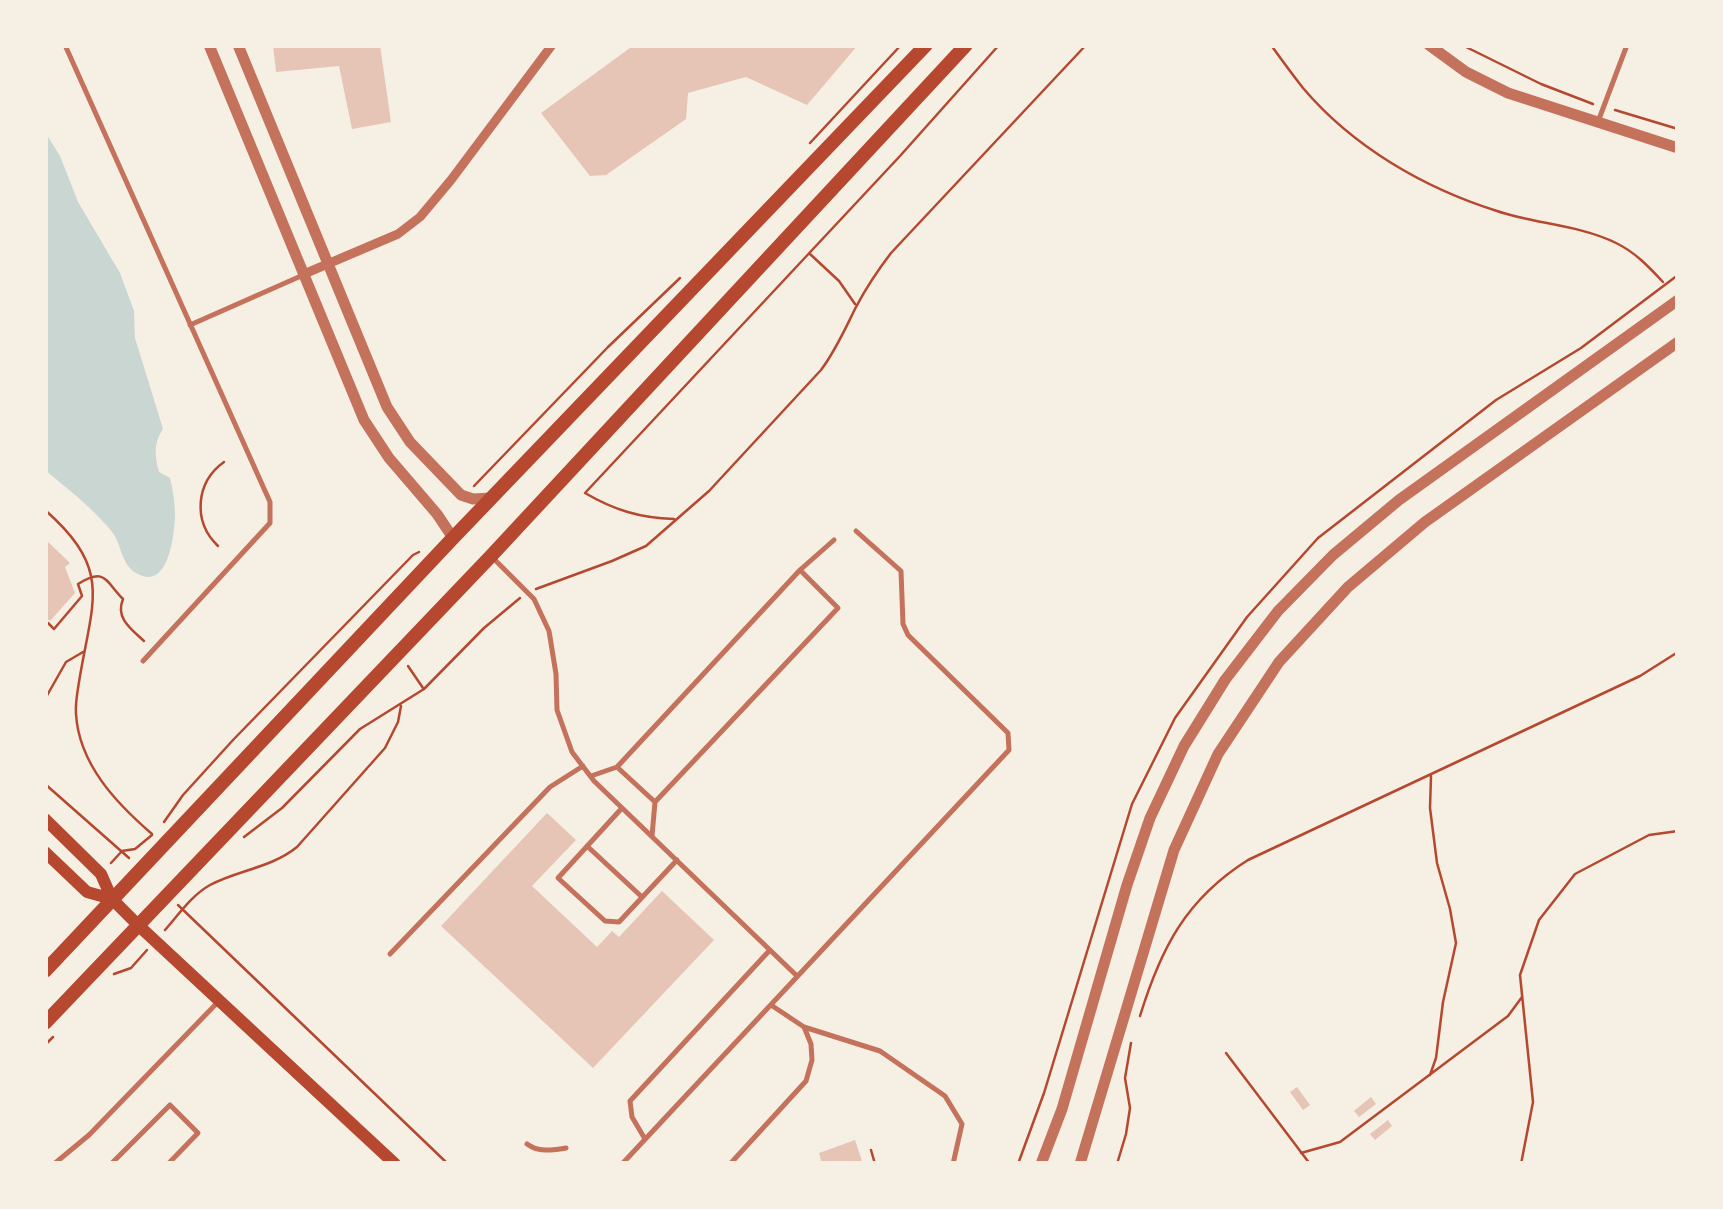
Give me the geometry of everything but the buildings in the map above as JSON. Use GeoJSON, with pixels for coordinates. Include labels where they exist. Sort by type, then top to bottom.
{"type":"FeatureCollection","features":[{"type":"Feature","properties":{"kind":"main road"},"geometry":{"type":"LineString","coordinates":[[45,971],[926,45]]}},
{"type":"Feature","properties":{"kind":"main road"},"geometry":{"type":"LineString","coordinates":[[45,1023],[491,556],[966,45]]}},
{"type":"Feature","properties":{"kind":"main road"},"geometry":{"type":"LineString","coordinates":[[45,819],[101,874],[112,899],[138,925],[395,1164]]}},
{"type":"Feature","properties":{"kind":"main road"},"geometry":{"type":"LineString","coordinates":[[45,852],[86,892],[112,899]]}},
{"type":"Feature","properties":{"kind":"street"},"geometry":{"type":"LineString","coordinates":[[209,45],[364,420],[453,538]]}},
{"type":"Feature","properties":{"kind":"street"},"geometry":{"type":"LineString","coordinates":[[238,45],[387,407],[410,442],[465,496],[473,500],[491,498]]}},
{"type":"Feature","properties":{"kind":"street"},"geometry":{"type":"LineString","coordinates":[[304,274],[398,234],[420,217],[552,45]]}},
{"type":"Feature","properties":{"kind":"street"},"geometry":{"type":"LineString","coordinates":[[1429,45],[1466,72],[1508,93],[1678,148]]}},
{"type":"Feature","properties":{"kind":"street"},"geometry":{"type":"LineString","coordinates":[[1041,1164],[1062,1109],[1150,818],[1184,746],[1225,680],[1278,611],[1333,555],[1399,500],[1678,300]]}},
{"type":"Feature","properties":{"kind":"street"},"geometry":{"type":"LineString","coordinates":[[1080,1164],[1174,850],[1218,754],[1279,662],[1348,586],[1425,522],[1678,342]]}},
{"type":"Feature","properties":{"kind":"lane"},"geometry":{"type":"LineString","coordinates":[[65,45],[270,502],[270,523],[143,661]]}},
{"type":"Feature","properties":{"kind":"lane"},"geometry":{"type":"LineString","coordinates":[[1598,122],[1627,45]]}},
{"type":"Feature","properties":{"kind":"lane"},"geometry":{"type":"LineString","coordinates":[[190,325],[304,274]]}},
{"type":"Feature","properties":{"kind":"lane"},"geometry":{"type":"LineString","coordinates":[[622,1164],[1009,750],[1008,733],[908,635],[903,624],[901,572],[856,530]]}},
{"type":"Feature","properties":{"kind":"lane"},"geometry":{"type":"LineString","coordinates":[[591,776],[617,767],[800,570],[834,540]]}},
{"type":"Feature","properties":{"kind":"lane"},"geometry":{"type":"LineString","coordinates":[[491,556],[528,592],[549,632],[557,710],[572,752],[622,808],[797,976]]}},
{"type":"Feature","properties":{"kind":"lane"},"geometry":{"type":"LineString","coordinates":[[652,836],[655,802],[838,608],[800,570]]}},
{"type":"Feature","properties":{"kind":"lane"},"geometry":{"type":"LineString","coordinates":[[390,954],[550,787],[583,766]]}},
{"type":"Feature","properties":{"kind":"lane"},"geometry":{"type":"LineString","coordinates":[[617,767],[655,802]]}},
{"type":"Feature","properties":{"kind":"lane"},"geometry":{"type":"LineString","coordinates":[[622,808],[558,878],[605,921],[619,922],[677,860]]}},
{"type":"Feature","properties":{"kind":"lane"},"geometry":{"type":"LineString","coordinates":[[587,846],[642,898]]}},
{"type":"Feature","properties":{"kind":"lane"},"geometry":{"type":"LineString","coordinates":[[645,1139],[632,1117],[630,1100],[770,950]]}},
{"type":"Feature","properties":{"kind":"lane"},"geometry":{"type":"LineString","coordinates":[[54,1164],[89,1135],[219,1000]]}},
{"type":"Feature","properties":{"kind":"lane"},"geometry":{"type":"LineString","coordinates":[[770,1005],[804,1027],[880,1051],[945,1096],[962,1124],[953,1164]]}},
{"type":"Feature","properties":{"kind":"lane"},"geometry":{"type":"LineString","coordinates":[[730,1164],[806,1080],[812,1060],[804,1027]]}},
{"type":"Feature","properties":{"kind":"lane"},"geometry":{"type":"LineString","coordinates":[[111,1164],[170,1105],[198,1133],[168,1164]]}},
{"type":"Feature","properties":{"kind":"lane"},"geometry":{"type":"LineString","coordinates":[[527,1144],[533,1149],[550,1151],[566,1148]]}},
{"type":"Feature","properties":{"kind":"path"},"geometry":{"type":"LineString","coordinates":[[806,148],[901,45]]}},
{"type":"Feature","properties":{"kind":"path"},"geometry":{"type":"LineString","coordinates":[[677,520],[630,514],[586,493],[998,45]]}},
{"type":"Feature","properties":{"kind":"path"},"geometry":{"type":"LineString","coordinates":[[257,829],[352,737],[424,689],[484,628],[528,592],[646,546],[709,491],[835,351],[873,277],[891,253],[1086,45]]}},
{"type":"Feature","properties":{"kind":"path"},"geometry":{"type":"LineString","coordinates":[[1270,45],[1334,119],[1397,166],[1464,200],[1501,213],[1614,242],[1644,261],[1663,282]]}},
{"type":"Feature","properties":{"kind":"path"},"geometry":{"type":"LineString","coordinates":[[1462,45],[1541,84],[1678,129]]}},
{"type":"Feature","properties":{"kind":"path"},"geometry":{"type":"LineString","coordinates":[[809,253],[857,306]]}},
{"type":"Feature","properties":{"kind":"path"},"geometry":{"type":"LineString","coordinates":[[465,496],[684,274]]}},
{"type":"Feature","properties":{"kind":"path"},"geometry":{"type":"LineString","coordinates":[[218,546],[204,528],[201,494],[213,470],[224,462]]}},
{"type":"Feature","properties":{"kind":"path"},"geometry":{"type":"LineString","coordinates":[[45,510],[74,538],[91,576],[94,602],[76,715],[90,764],[123,805]]}},
{"type":"Feature","properties":{"kind":"path"},"geometry":{"type":"LineString","coordinates":[[161,826],[183,795],[233,740],[413,554],[425,549]]}},
{"type":"Feature","properties":{"kind":"path"},"geometry":{"type":"LineString","coordinates":[[74,590],[91,576],[111,582],[124,599],[120,610],[126,624],[154,650]]}},
{"type":"Feature","properties":{"kind":"path"},"geometry":{"type":"LineString","coordinates":[[48,624],[54,628],[82,596],[78,584]]}},
{"type":"Feature","properties":{"kind":"path"},"geometry":{"type":"LineString","coordinates":[[45,698],[66,662],[84,651]]}},
{"type":"Feature","properties":{"kind":"path"},"geometry":{"type":"LineString","coordinates":[[1136,1025],[1150,982],[1176,928],[1208,888],[1248,860],[1640,676],[1678,652]]}},
{"type":"Feature","properties":{"kind":"path"},"geometry":{"type":"LineString","coordinates":[[407,666],[424,689]]}},
{"type":"Feature","properties":{"kind":"path"},"geometry":{"type":"LineString","coordinates":[[401,704],[386,748],[296,847],[284,858],[213,884],[198,893],[183,910],[448,1164]]}},
{"type":"Feature","properties":{"kind":"path"},"geometry":{"type":"LineString","coordinates":[[1430,1075],[1456,943],[1437,863],[1430,808],[1431,774]]}},
{"type":"Feature","properties":{"kind":"path"},"geometry":{"type":"LineString","coordinates":[[45,784],[122,852],[136,849],[150,836]]}},
{"type":"Feature","properties":{"kind":"path"},"geometry":{"type":"LineString","coordinates":[[1521,1164],[1533,1102],[1520,975],[1539,920],[1575,874],[1649,835],[1678,831]]}},
{"type":"Feature","properties":{"kind":"path"},"geometry":{"type":"LineString","coordinates":[[1301,1153],[1340,1142],[1508,1016],[1522,997]]}},
{"type":"Feature","properties":{"kind":"path"},"geometry":{"type":"LineString","coordinates":[[1118,1164],[1130,1108],[1125,1078],[1133,1035]]}},
{"type":"Feature","properties":{"kind":"path"},"geometry":{"type":"LineString","coordinates":[[1226,1053],[1310,1164]]}},
{"type":"Feature","properties":{"kind":"path"},"geometry":{"type":"LineString","coordinates":[[871,1150],[875,1164]]}},
{"type":"Feature","properties":{"kind":"shaded area"},"geometry":{"type":"Polygon","coordinates":[[[45,132],[60,156],[78,202],[120,273],[134,311],[135,338],[163,429],[156,455],[159,472],[170,478],[174,525],[167,560],[155,575],[147,577],[131,569],[106,524],[45,470],[45,132]]]}}]}
